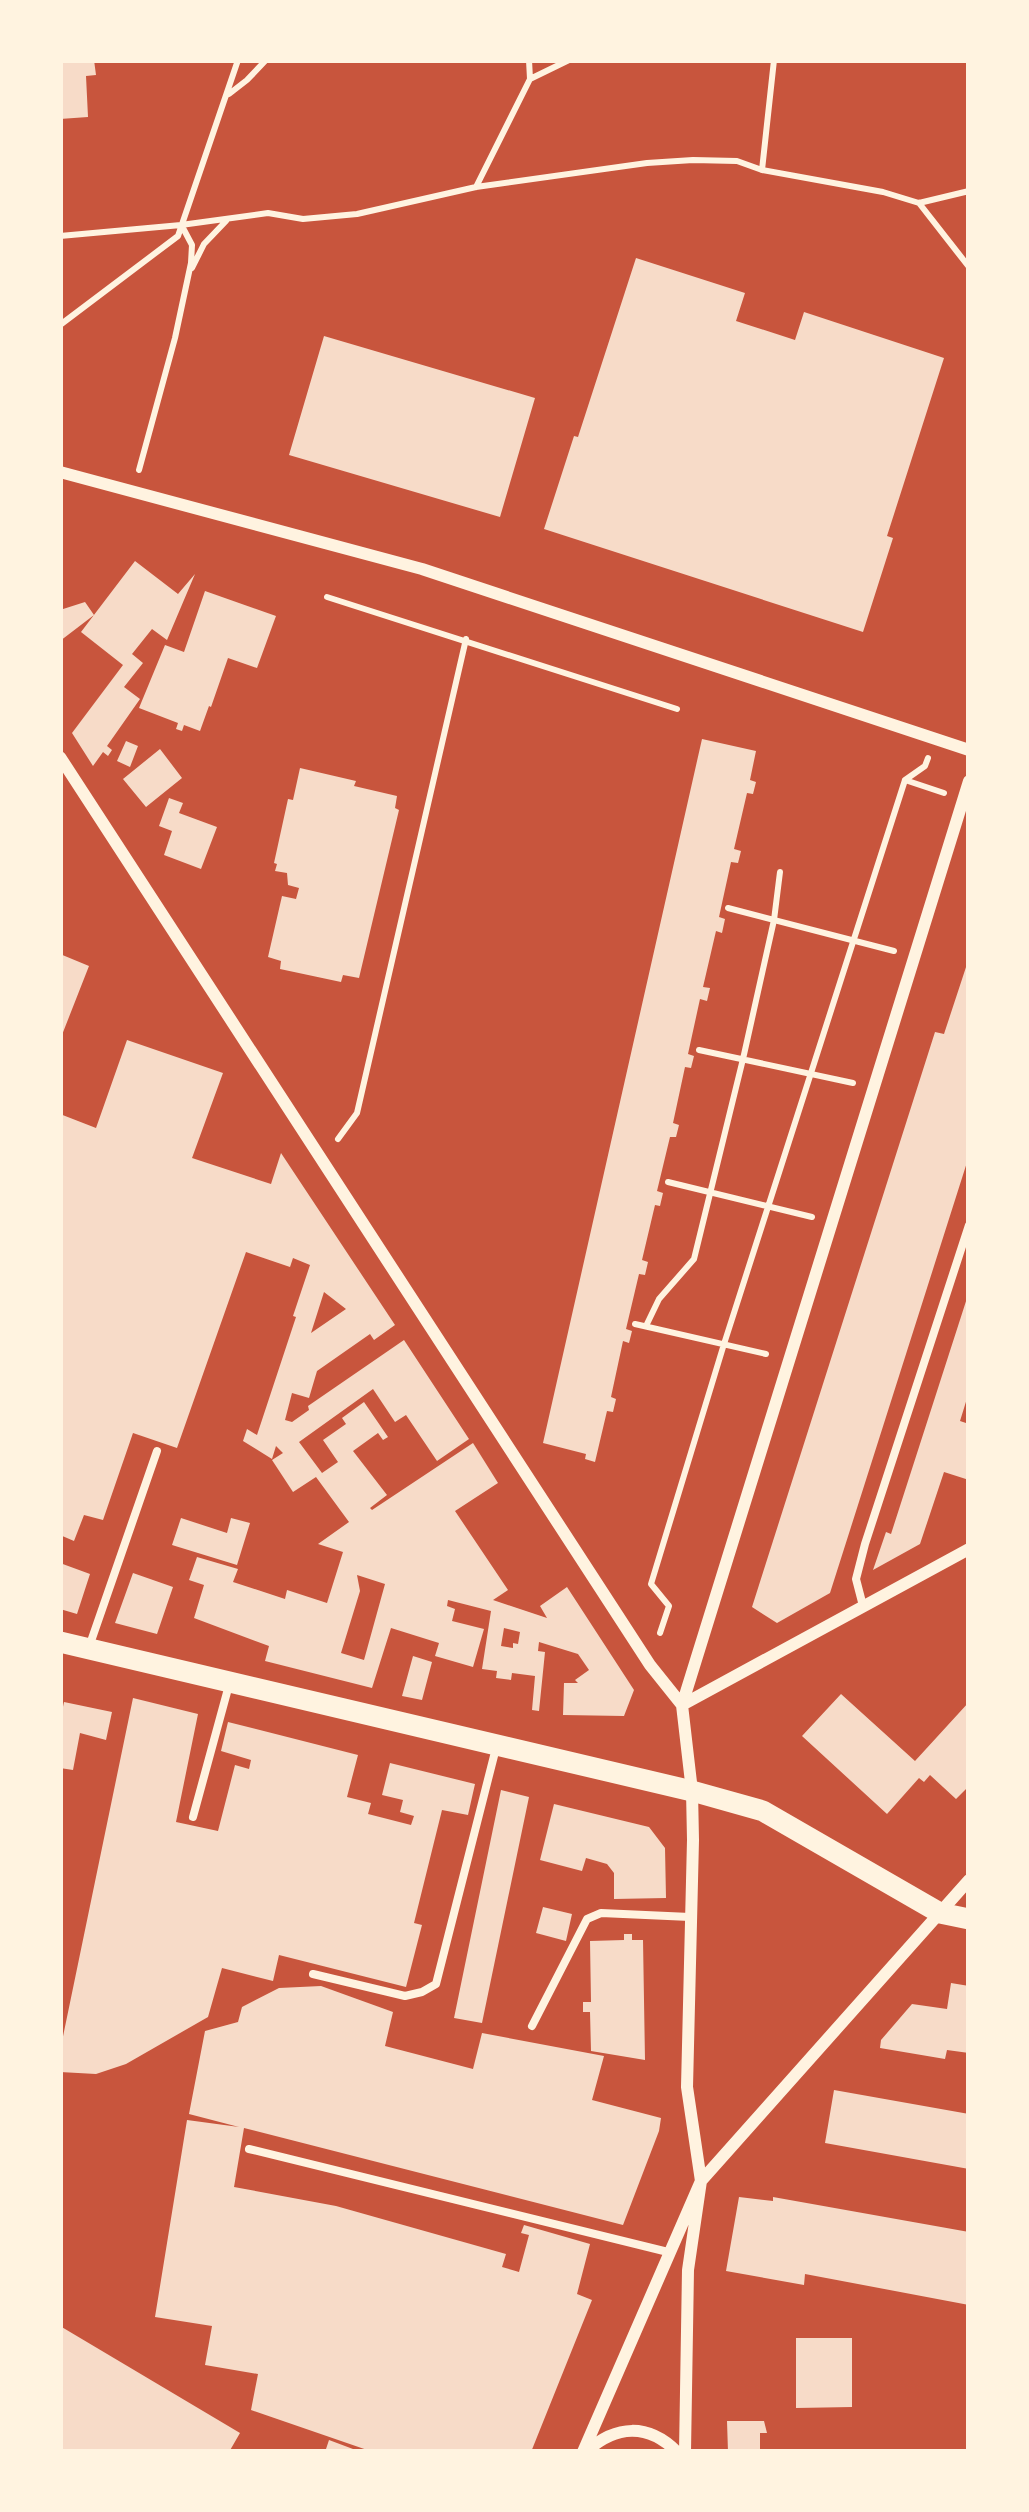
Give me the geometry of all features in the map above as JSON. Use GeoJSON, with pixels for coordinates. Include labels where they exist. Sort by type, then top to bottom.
{"type":"FeatureCollection","features":[{"type":"Feature","properties":{"kind":"main road"},"geometry":{"type":"LineString","coordinates":[[60,1642],[763,1811],[940,1913],[969,1918]]}},
{"type":"Feature","properties":{"kind":"street"},"geometry":{"type":"LineString","coordinates":[[60,472],[422,568],[969,750]]}},
{"type":"Feature","properties":{"kind":"street"},"geometry":{"type":"LineString","coordinates":[[60,757],[650,1665],[682,1706]]}},
{"type":"Feature","properties":{"kind":"street"},"geometry":{"type":"LineString","coordinates":[[681,2452],[688,2270],[701,2180],[687,2087],[692,1791],[682,1706],[969,782]]}},
{"type":"Feature","properties":{"kind":"street"},"geometry":{"type":"LineString","coordinates":[[682,1706],[969,1549]]}},
{"type":"Feature","properties":{"kind":"street"},"geometry":{"type":"LineString","coordinates":[[585,2452],[701,2180],[969,1880]]}},
{"type":"Feature","properties":{"kind":"street"},"geometry":{"type":"LineString","coordinates":[[585,2452],[620,2431],[640,2431],[681,2452]]}},
{"type":"Feature","properties":{"kind":"lane"},"geometry":{"type":"LineString","coordinates":[[863,1608],[856,1579],[865,1544],[969,1226]]}},
{"type":"Feature","properties":{"kind":"lane"},"geometry":{"type":"LineString","coordinates":[[88,1648],[158,1451]]}},
{"type":"Feature","properties":{"kind":"lane"},"geometry":{"type":"LineString","coordinates":[[193,1817],[229,1683]]}},
{"type":"Feature","properties":{"kind":"lane"},"geometry":{"type":"LineString","coordinates":[[313,1974],[405,1996],[436,1984],[496,1746]]}},
{"type":"Feature","properties":{"kind":"lane"},"geometry":{"type":"LineString","coordinates":[[532,2026],[587,1918],[601,1913],[692,1917]]}},
{"type":"Feature","properties":{"kind":"lane"},"geometry":{"type":"LineString","coordinates":[[249,2149],[670,2253]]}},
{"type":"Feature","properties":{"kind":"path"},"geometry":{"type":"LineString","coordinates":[[60,325],[178,236],[238,60]]}},
{"type":"Feature","properties":{"kind":"path"},"geometry":{"type":"LineString","coordinates":[[226,96],[266,60]]}},
{"type":"Feature","properties":{"kind":"path"},"geometry":{"type":"LineString","coordinates":[[476,187],[530,80],[530,60]]}},
{"type":"Feature","properties":{"kind":"path"},"geometry":{"type":"LineString","coordinates":[[530,80],[569,60]]}},
{"type":"Feature","properties":{"kind":"path"},"geometry":{"type":"LineString","coordinates":[[762,170],[775,60]]}},
{"type":"Feature","properties":{"kind":"path"},"geometry":{"type":"LineString","coordinates":[[60,236],[268,213],[303,218],[357,214],[476,187],[693,160],[737,161],[919,202],[969,191]]}},
{"type":"Feature","properties":{"kind":"path"},"geometry":{"type":"LineString","coordinates":[[919,202],[969,267]]}},
{"type":"Feature","properties":{"kind":"path"},"geometry":{"type":"LineString","coordinates":[[190,272],[204,244],[229,218]]}},
{"type":"Feature","properties":{"kind":"path"},"geometry":{"type":"LineString","coordinates":[[134,491],[190,272],[192,245],[181,225]]}},
{"type":"Feature","properties":{"kind":"path"},"geometry":{"type":"LineString","coordinates":[[327,597],[677,709]]}},
{"type":"Feature","properties":{"kind":"path"},"geometry":{"type":"LineString","coordinates":[[316,1150],[342,1137],[356,1113],[466,639]]}},
{"type":"Feature","properties":{"kind":"path"},"geometry":{"type":"LineString","coordinates":[[650,1665],[669,1606],[651,1584],[905,780],[963,799]]}},
{"type":"Feature","properties":{"kind":"path"},"geometry":{"type":"LineString","coordinates":[[646,1326],[659,1299],[694,1259],[743,1060],[780,872]]}},
{"type":"Feature","properties":{"kind":"path"},"geometry":{"type":"LineString","coordinates":[[728,908],[914,956]]}},
{"type":"Feature","properties":{"kind":"path"},"geometry":{"type":"LineString","coordinates":[[699,1050],[874,1088]]}},
{"type":"Feature","properties":{"kind":"path"},"geometry":{"type":"LineString","coordinates":[[668,1182],[833,1222]]}},
{"type":"Feature","properties":{"kind":"path"},"geometry":{"type":"LineString","coordinates":[[635,1324],[790,1360]]}},
{"type":"Feature","properties":{"kind":"building"},"geometry":{"type":"Polygon","coordinates":[[[60,60],[94,60],[96,75],[86,76],[88,117],[60,119],[60,60]]]}},
{"type":"Feature","properties":{"kind":"building"},"geometry":{"type":"Polygon","coordinates":[[[636,258],[745,293],[736,321],[795,340],[804,312],[944,358],[887,536],[893,538],[863,632],[544,529],[636,258]]]}},
{"type":"Feature","properties":{"kind":"building"},"geometry":{"type":"Polygon","coordinates":[[[324,336],[535,398],[500,517],[289,455],[324,336]]]}},
{"type":"Feature","properties":{"kind":"building"},"geometry":{"type":"Polygon","coordinates":[[[135,561],[178,594],[195,574],[167,640],[152,629],[132,654],[143,663],[124,687],[140,699],[107,746],[112,750],[108,756],[103,752],[93,766],[72,733],[123,665],[81,632],[135,561]]]}},
{"type":"Feature","properties":{"kind":"building"},"geometry":{"type":"Polygon","coordinates":[[[205,591],[276,616],[257,668],[228,658],[200,731],[184,725],[182,731],[176,729],[178,723],[139,708],[165,645],[184,652],[205,591]]]}},
{"type":"Feature","properties":{"kind":"building"},"geometry":{"type":"Polygon","coordinates":[[[85,602],[94,615],[60,641],[60,610],[85,602]]]}},
{"type":"Feature","properties":{"kind":"building"},"geometry":{"type":"Polygon","coordinates":[[[702,739],[756,751],[750,780],[756,782],[753,794],[747,793],[734,849],[741,851],[738,863],[731,862],[719,917],[725,919],[722,933],[716,931],[703,987],[710,988],[707,1001],[700,999],[688,1054],[694,1056],[691,1068],[685,1067],[673,1123],[679,1125],[676,1137],[670,1137],[657,1191],[663,1193],[660,1206],[655,1205],[642,1260],[648,1262],[645,1275],[639,1274],[626,1329],[632,1331],[629,1343],[623,1341],[611,1397],[616,1399],[613,1412],[607,1411],[595,1462],[585,1459],[586,1454],[543,1443],[702,739]]]}},
{"type":"Feature","properties":{"kind":"building"},"geometry":{"type":"Polygon","coordinates":[[[126,741],[138,746],[130,767],[117,761],[126,741]]]}},
{"type":"Feature","properties":{"kind":"building"},"geometry":{"type":"Polygon","coordinates":[[[160,749],[182,778],[146,807],[123,779],[160,749]]]}},
{"type":"Feature","properties":{"kind":"building"},"geometry":{"type":"Polygon","coordinates":[[[300,768],[397,796],[395,808],[399,810],[359,978],[343,975],[341,982],[280,969],[281,961],[268,957],[282,896],[296,899],[299,888],[288,885],[287,873],[275,871],[274,863],[300,768]]]}},
{"type":"Feature","properties":{"kind":"building"},"geometry":{"type":"Polygon","coordinates":[[[169,798],[183,803],[179,813],[217,827],[201,869],[164,855],[172,831],[159,826],[169,798]]]}},
{"type":"Feature","properties":{"kind":"building"},"geometry":{"type":"Polygon","coordinates":[[[60,954],[89,966],[60,1040],[60,954]]]}},
{"type":"Feature","properties":{"kind":"building"},"geometry":{"type":"Polygon","coordinates":[[[969,958],[969,1156],[830,1593],[777,1623],[752,1607],[935,1032],[944,1034],[969,958]]]}},
{"type":"Feature","properties":{"kind":"building"},"geometry":{"type":"Polygon","coordinates":[[[127,1040],[223,1073],[192,1158],[271,1184],[281,1153],[395,1325],[374,1340],[370,1334],[317,1371],[309,1398],[292,1393],[285,1420],[292,1422],[404,1340],[469,1439],[437,1461],[406,1415],[395,1422],[373,1389],[299,1442],[322,1473],[338,1462],[323,1440],[346,1424],[342,1418],[364,1402],[388,1437],[383,1440],[378,1433],[353,1451],[387,1495],[372,1510],[473,1443],[498,1483],[455,1511],[508,1590],[493,1600],[547,1618],[540,1606],[567,1587],[634,1690],[624,1716],[563,1715],[564,1683],[578,1683],[575,1680],[589,1670],[578,1654],[539,1642],[538,1651],[545,1652],[539,1711],[532,1710],[535,1676],[512,1673],[511,1680],[482,1669],[491,1611],[448,1600],[447,1606],[455,1609],[452,1621],[484,1629],[473,1667],[435,1656],[439,1643],[391,1628],[372,1688],[265,1661],[269,1646],[194,1618],[204,1585],[189,1580],[197,1557],[238,1569],[233,1582],[285,1599],[287,1590],[327,1603],[343,1552],[318,1544],[349,1522],[316,1477],[293,1492],[272,1460],[283,1453],[276,1446],[272,1459],[243,1441],[247,1429],[257,1435],[296,1317],[310,1265],[293,1258],[290,1267],[246,1252],[177,1448],[133,1433],[103,1520],[84,1515],[74,1541],[60,1535],[60,1114],[96,1128],[127,1040]],[[324,1292],[311,1333],[346,1309],[324,1292]],[[357,1575],[360,1591],[341,1653],[364,1660],[385,1584],[357,1575]],[[504,1628],[501,1646],[513,1648],[520,1632],[504,1628]]]}},
{"type":"Feature","properties":{"kind":"building"},"geometry":{"type":"Polygon","coordinates":[[[968,1295],[969,1392],[960,1421],[969,1424],[969,1480],[944,1472],[920,1544],[873,1570],[886,1532],[891,1534],[968,1295]]]}},
{"type":"Feature","properties":{"kind":"building"},"geometry":{"type":"Polygon","coordinates":[[[181,1518],[227,1533],[231,1518],[250,1523],[237,1565],[172,1545],[181,1518]]]}},
{"type":"Feature","properties":{"kind":"building"},"geometry":{"type":"Polygon","coordinates":[[[60,1563],[90,1574],[77,1614],[60,1609],[60,1563]]]}},
{"type":"Feature","properties":{"kind":"building"},"geometry":{"type":"Polygon","coordinates":[[[133,1573],[173,1587],[157,1634],[115,1623],[133,1573]]]}},
{"type":"Feature","properties":{"kind":"building"},"geometry":{"type":"Polygon","coordinates":[[[413,1656],[432,1662],[422,1700],[402,1696],[413,1656]]]}},
{"type":"Feature","properties":{"kind":"building"},"geometry":{"type":"Polygon","coordinates":[[[841,1694],[915,1761],[969,1702],[969,1786],[956,1799],[930,1775],[924,1782],[919,1778],[887,1814],[802,1736],[841,1694]]]}},
{"type":"Feature","properties":{"kind":"building"},"geometry":{"type":"Polygon","coordinates":[[[133,1698],[198,1714],[176,1822],[218,1831],[235,1765],[249,1769],[251,1760],[221,1751],[228,1722],[358,1755],[347,1797],[371,1803],[368,1814],[411,1825],[414,1816],[400,1812],[403,1800],[382,1795],[390,1763],[475,1784],[468,1815],[442,1810],[414,1923],[422,1925],[406,1987],[279,1955],[273,1981],[222,1968],[208,2017],[126,2064],[96,2074],[60,2072],[60,2051],[133,1698]]]}},
{"type":"Feature","properties":{"kind":"building"},"geometry":{"type":"Polygon","coordinates":[[[64,1702],[112,1712],[106,1740],[80,1733],[73,1770],[60,1768],[64,1702]]]}},
{"type":"Feature","properties":{"kind":"building"},"geometry":{"type":"Polygon","coordinates":[[[501,1790],[529,1797],[482,2023],[454,2018],[501,1790]]]}},
{"type":"Feature","properties":{"kind":"building"},"geometry":{"type":"Polygon","coordinates":[[[554,1804],[649,1827],[665,1848],[666,1898],[614,1899],[614,1873],[607,1864],[586,1858],[582,1871],[540,1860],[554,1804]]]}},
{"type":"Feature","properties":{"kind":"building"},"geometry":{"type":"Polygon","coordinates":[[[543,1907],[572,1914],[566,1941],[536,1933],[543,1907]]]}},
{"type":"Feature","properties":{"kind":"building"},"geometry":{"type":"Polygon","coordinates":[[[624,1934],[643,1940],[645,2060],[591,2051],[590,2012],[583,2012],[583,2002],[591,2002],[590,1941],[624,1940],[624,1934]]]}},
{"type":"Feature","properties":{"kind":"building"},"geometry":{"type":"Polygon","coordinates":[[[951,1983],[969,1986],[969,2053],[947,2050],[945,2059],[880,2048],[881,2040],[912,2004],[947,2009],[951,1983]]]}},
{"type":"Feature","properties":{"kind":"building"},"geometry":{"type":"Polygon","coordinates":[[[321,1986],[393,2012],[385,2046],[473,2069],[482,2033],[604,2056],[592,2100],[661,2118],[623,2225],[244,2128],[234,2187],[336,2206],[506,2254],[502,2267],[519,2272],[529,2235],[521,2233],[524,2225],[590,2244],[577,2294],[592,2300],[531,2452],[373,2452],[251,2410],[258,2374],[205,2365],[212,2326],[155,2317],[187,2120],[239,2127],[189,2114],[205,2031],[238,2022],[242,2007],[279,1988],[321,1986]]]}},
{"type":"Feature","properties":{"kind":"building"},"geometry":{"type":"Polygon","coordinates":[[[834,2090],[969,2114],[969,2169],[825,2143],[834,2090]]]}},
{"type":"Feature","properties":{"kind":"building"},"geometry":{"type":"Polygon","coordinates":[[[739,2197],[773,2201],[773,2197],[969,2232],[969,2305],[805,2274],[804,2285],[726,2271],[739,2197]]]}},
{"type":"Feature","properties":{"kind":"building"},"geometry":{"type":"Polygon","coordinates":[[[60,2326],[240,2433],[229,2452],[60,2452],[60,2326]]]}},
{"type":"Feature","properties":{"kind":"building"},"geometry":{"type":"Polygon","coordinates":[[[796,2338],[852,2338],[852,2407],[796,2408],[796,2338]]]}},
{"type":"Feature","properties":{"kind":"building"},"geometry":{"type":"Polygon","coordinates":[[[727,2421],[764,2421],[767,2433],[760,2433],[760,2452],[728,2452],[727,2421]]]}},
{"type":"Feature","properties":{"kind":"building"},"geometry":{"type":"Polygon","coordinates":[[[329,2440],[361,2452],[325,2452],[329,2440]]]}}]}
